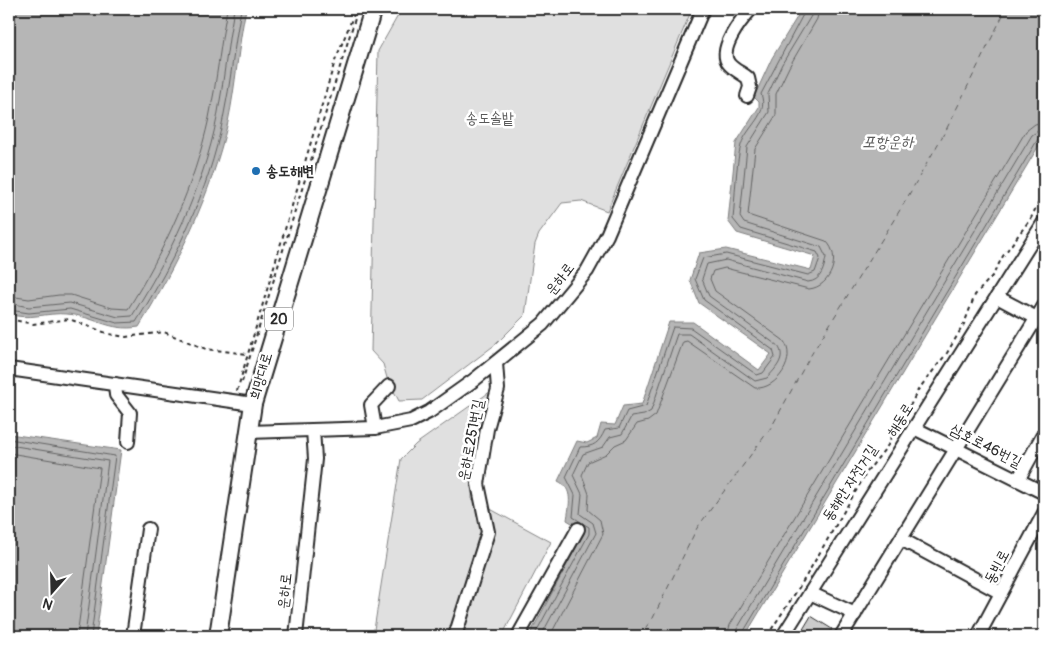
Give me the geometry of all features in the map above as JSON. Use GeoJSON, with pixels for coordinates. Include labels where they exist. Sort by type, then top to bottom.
{"type":"FeatureCollection","features":[{"type":"Feature","properties":{"kind":"main road","name":"희망대로"},"geometry":{"type":"LineString","coordinates":[[218,636],[253,404],[373,9]]}},
{"type":"Feature","properties":{"kind":"street","name":"운하로"},"geometry":{"type":"LineString","coordinates":[[248,432],[375,428],[400,424],[420,417],[496,363],[553,314],[594,259],[614,220],[703,9]]}},
{"type":"Feature","properties":{"kind":"street"},"geometry":{"type":"LineString","coordinates":[[747,96],[750,87],[748,78],[730,66],[725,58],[725,52],[735,30],[751,9]]}},
{"type":"Feature","properties":{"kind":"street","name":"해동로"},"geometry":{"type":"LineString","coordinates":[[783,636],[1044,222]]}},
{"type":"Feature","properties":{"kind":"street"},"geometry":{"type":"LineString","coordinates":[[996,297],[1041,320]]}},
{"type":"Feature","properties":{"kind":"street"},"geometry":{"type":"LineString","coordinates":[[841,636],[956,449],[1041,320],[1044,306]]}},
{"type":"Feature","properties":{"kind":"street","name":"운하로251번길"},"geometry":{"type":"LineString","coordinates":[[455,636],[488,532],[478,484],[487,429],[498,389],[496,363]]}},
{"type":"Feature","properties":{"kind":"street"},"geometry":{"type":"LineString","coordinates":[[9,369],[74,384],[115,384],[253,404]]}},
{"type":"Feature","properties":{"kind":"street"},"geometry":{"type":"LineString","coordinates":[[115,384],[116,395],[130,413],[128,442]]}},
{"type":"Feature","properties":{"kind":"street"},"geometry":{"type":"LineString","coordinates":[[375,428],[371,405],[389,386]]}},
{"type":"Feature","properties":{"kind":"street","name":"삼호로46번길"},"geometry":{"type":"LineString","coordinates":[[914,428],[1044,493]]}},
{"type":"Feature","properties":{"kind":"street","name":"운하로"},"geometry":{"type":"LineString","coordinates":[[296,636],[315,459],[313,430]]}},
{"type":"Feature","properties":{"kind":"street"},"geometry":{"type":"LineString","coordinates":[[1018,480],[1044,434]]}},
{"type":"Feature","properties":{"kind":"street","name":"동빈로"},"geometry":{"type":"LineString","coordinates":[[978,636],[1044,512]]}},
{"type":"Feature","properties":{"kind":"street"},"geometry":{"type":"LineString","coordinates":[[518,636],[578,529]]}},
{"type":"Feature","properties":{"kind":"street"},"geometry":{"type":"LineString","coordinates":[[132,636],[148,530]]}},
{"type":"Feature","properties":{"kind":"street"},"geometry":{"type":"LineString","coordinates":[[901,539],[1001,593]]}},
{"type":"Feature","properties":{"kind":"street"},"geometry":{"type":"LineString","coordinates":[[810,593],[855,614]]}},
{"type":"Feature","properties":{"kind":"path"},"geometry":{"type":"LineString","coordinates":[[237,391],[335,61],[357,9]]}},
{"type":"Feature","properties":{"kind":"path"},"geometry":{"type":"LineString","coordinates":[[242,382],[357,9]]}},
{"type":"Feature","properties":{"kind":"path","name":"동해안 자전거길"},"geometry":{"type":"LineString","coordinates":[[767,636],[805,578],[867,472],[888,445],[900,414],[911,404],[918,390],[948,353],[964,324],[975,295],[993,275],[1003,256],[1031,218],[1044,191]]}},
{"type":"Feature","properties":{"kind":"path"},"geometry":{"type":"LineString","coordinates":[[9,319],[33,324],[69,319],[109,334],[126,337],[164,332],[206,349],[248,354]]}},
{"type":"Feature","properties":{"kind":"green space","name":"송도솔밭"},"geometry":{"type":"Polygon","coordinates":[[[423,9],[692,9],[607,211],[581,201],[562,203],[539,234],[535,244],[525,315],[496,344],[422,400],[399,401],[387,378],[383,364],[371,351],[378,51],[400,12],[423,9]]]}},
{"type":"Feature","properties":{"kind":"green space"},"geometry":{"type":"Polygon","coordinates":[[[494,389],[473,470],[472,499],[551,542],[502,636],[373,636],[401,459],[416,444],[494,389]]]}},
{"type":"Feature","properties":{"kind":"water"},"geometry":{"type":"Polygon","coordinates":[[[9,9],[246,9],[228,122],[212,176],[203,202],[180,253],[139,327],[110,326],[77,315],[67,314],[24,317],[9,314],[9,9]]]}},
{"type":"Feature","properties":{"kind":"water","name":"포항운하"},"geometry":{"type":"Polygon","coordinates":[[[802,9],[1044,9],[1044,137],[745,636],[529,636],[585,531],[567,520],[568,493],[563,484],[558,481],[577,441],[587,443],[597,438],[601,424],[615,425],[623,406],[642,404],[669,322],[693,322],[759,370],[771,354],[699,303],[690,280],[699,253],[726,249],[811,270],[815,256],[737,233],[728,221],[736,143],[759,107],[759,102],[754,97],[772,58],[802,9]]]}},
{"type":"Feature","properties":{"kind":"water"},"geometry":{"type":"Polygon","coordinates":[[[9,434],[121,450],[96,636],[9,636],[9,434]]]}},
{"type":"Feature","properties":{"kind":"building"},"geometry":{"type":"Polygon","coordinates":[[[811,616],[832,629],[828,636],[799,636],[811,616]]]}},
{"type":"Feature","properties":{"kind":"ferry route"},"geometry":{"type":"LineString","coordinates":[[639,636],[653,618],[697,528],[772,426],[808,360],[903,205],[946,130],[1006,9]]}},
{"type":"Feature","properties":{"kind":"place","name":"송도해변"},"geometry":{"type":"Point","coordinates":[256,171]}}]}
